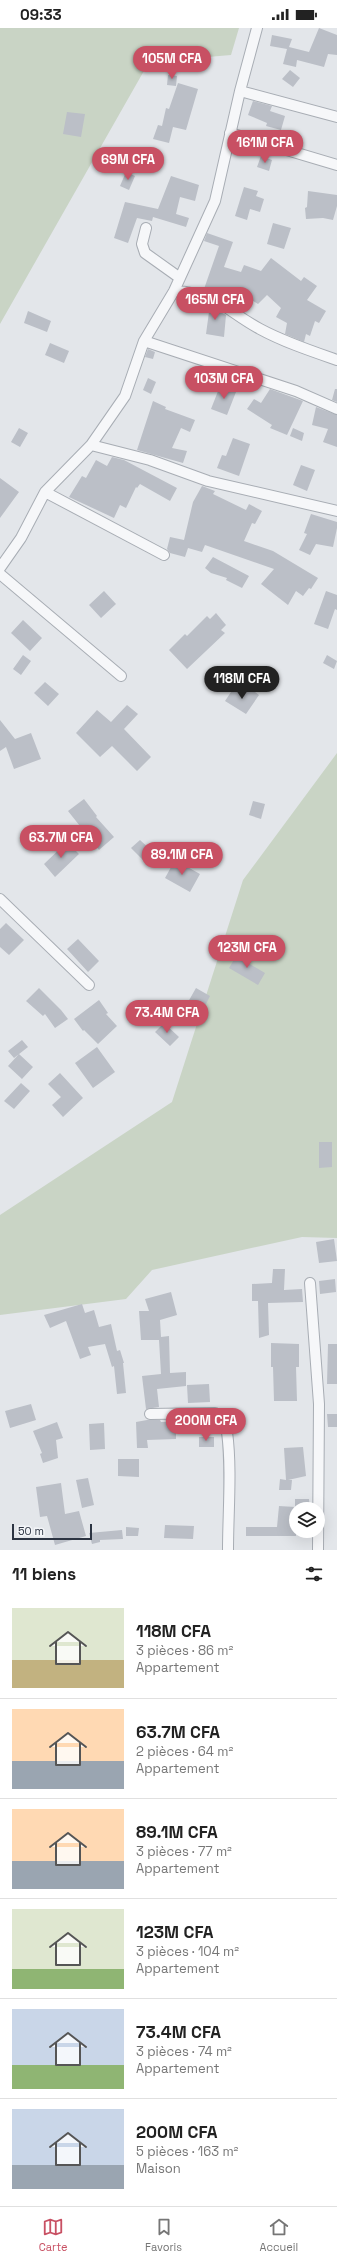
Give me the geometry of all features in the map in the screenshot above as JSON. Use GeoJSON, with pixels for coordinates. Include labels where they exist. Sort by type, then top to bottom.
{"type":"FeatureCollection","features":[{"type":"Feature","properties":{"kind":"street"},"geometry":{"type":"LineString","coordinates":[[0,568],[21,538],[45,492],[91,445],[125,396],[144,341],[174,291],[215,201],[240,91],[257,28]]}},
{"type":"Feature","properties":{"kind":"street"},"geometry":{"type":"LineString","coordinates":[[240,91],[337,117]]}},
{"type":"Feature","properties":{"kind":"street"},"geometry":{"type":"LineString","coordinates":[[230,133],[337,165]]}},
{"type":"Feature","properties":{"kind":"street"},"geometry":{"type":"LineString","coordinates":[[146,228],[142,244],[145,252],[180,278]]}},
{"type":"Feature","properties":{"kind":"street"},"geometry":{"type":"LineString","coordinates":[[174,291],[193,292],[218,301],[259,329],[337,360]]}},
{"type":"Feature","properties":{"kind":"street"},"geometry":{"type":"LineString","coordinates":[[144,341],[296,391],[337,409]]}},
{"type":"Feature","properties":{"kind":"street"},"geometry":{"type":"LineString","coordinates":[[91,445],[150,460],[208,481],[337,511]]}},
{"type":"Feature","properties":{"kind":"street"},"geometry":{"type":"LineString","coordinates":[[45,492],[164,555]]}},
{"type":"Feature","properties":{"kind":"street"},"geometry":{"type":"LineString","coordinates":[[0,574],[121,676]]}},
{"type":"Feature","properties":{"kind":"street"},"geometry":{"type":"LineString","coordinates":[[0,899],[89,985]]}},
{"type":"Feature","properties":{"kind":"street"},"geometry":{"type":"LineString","coordinates":[[310,1283],[319,1404],[318,1550]]}},
{"type":"Feature","properties":{"kind":"street"},"geometry":{"type":"LineString","coordinates":[[150,1414],[215,1413],[223,1419],[227,1431],[228,1550]]}},
{"type":"Feature","properties":{"kind":"green space"},"geometry":{"type":"Polygon","coordinates":[[[0,28],[239,28],[231,55],[149,62],[0,324],[0,28]]]}},
{"type":"Feature","properties":{"kind":"green space"},"geometry":{"type":"Polygon","coordinates":[[[337,753],[337,1238],[302,1237],[152,1270],[126,1299],[0,1315],[0,1215],[172,1102],[243,880],[337,753]]]}},
{"type":"Feature","properties":{"kind":"building"},"geometry":{"type":"Polygon","coordinates":[[[319,28],[337,35],[337,55],[328,54],[324,67],[297,60],[296,67],[283,64],[287,49],[270,46],[272,35],[292,39],[289,47],[309,52],[319,28]]]}},
{"type":"Feature","properties":{"kind":"building"},"geometry":{"type":"Polygon","coordinates":[[[290,70],[300,78],[293,87],[282,79],[290,70]]]}},
{"type":"Feature","properties":{"kind":"building"},"geometry":{"type":"Polygon","coordinates":[[[168,75],[177,76],[176,86],[167,85],[168,75]]]}},
{"type":"Feature","properties":{"kind":"building"},"geometry":{"type":"Polygon","coordinates":[[[178,83],[198,89],[186,130],[173,127],[169,143],[153,139],[158,125],[162,126],[166,108],[169,109],[178,83]]]}},
{"type":"Feature","properties":{"kind":"building"},"geometry":{"type":"Polygon","coordinates":[[[253,101],[272,106],[270,111],[285,116],[281,130],[266,126],[267,123],[248,115],[253,101]]]}},
{"type":"Feature","properties":{"kind":"building"},"geometry":{"type":"Polygon","coordinates":[[[67,112],[85,114],[81,137],[63,134],[67,112]]]}},
{"type":"Feature","properties":{"kind":"building"},"geometry":{"type":"Polygon","coordinates":[[[261,156],[272,160],[269,171],[257,167],[261,156]]]}},
{"type":"Feature","properties":{"kind":"building"},"geometry":{"type":"Polygon","coordinates":[[[126,172],[135,176],[129,190],[120,186],[126,172]]]}},
{"type":"Feature","properties":{"kind":"building"},"geometry":{"type":"Polygon","coordinates":[[[171,176],[199,185],[195,201],[180,197],[176,214],[189,218],[186,227],[153,217],[152,221],[137,218],[128,243],[114,238],[125,202],[158,209],[171,176]]]}},
{"type":"Feature","properties":{"kind":"building"},"geometry":{"type":"Polygon","coordinates":[[[244,187],[258,191],[256,196],[264,199],[260,212],[250,209],[247,220],[235,216],[244,187]]]}},
{"type":"Feature","properties":{"kind":"building"},"geometry":{"type":"Polygon","coordinates":[[[308,191],[337,195],[337,206],[333,220],[323,218],[306,219],[305,208],[307,207],[308,191]]]}},
{"type":"Feature","properties":{"kind":"building"},"geometry":{"type":"Polygon","coordinates":[[[273,223],[291,228],[284,249],[267,244],[273,223]]]}},
{"type":"Feature","properties":{"kind":"building"},"geometry":{"type":"Polygon","coordinates":[[[207,233],[233,242],[224,267],[241,272],[244,265],[261,271],[271,258],[301,281],[304,277],[317,286],[307,300],[326,311],[319,323],[315,321],[310,336],[306,334],[304,342],[285,334],[287,323],[276,317],[281,308],[267,295],[258,304],[240,293],[224,288],[223,298],[201,288],[204,289],[219,246],[204,241],[207,233]]]}},
{"type":"Feature","properties":{"kind":"building"},"geometry":{"type":"Polygon","coordinates":[[[201,302],[226,315],[224,337],[206,334],[209,312],[199,310],[201,302]]]}},
{"type":"Feature","properties":{"kind":"building"},"geometry":{"type":"Polygon","coordinates":[[[28,311],[51,321],[47,332],[24,323],[28,311]]]}},
{"type":"Feature","properties":{"kind":"building"},"geometry":{"type":"Polygon","coordinates":[[[50,343],[69,351],[64,363],[45,355],[50,343]]]}},
{"type":"Feature","properties":{"kind":"building"},"geometry":{"type":"Polygon","coordinates":[[[148,349],[155,352],[153,359],[145,357],[148,349]]]}},
{"type":"Feature","properties":{"kind":"building"},"geometry":{"type":"Polygon","coordinates":[[[148,378],[156,382],[151,394],[143,390],[148,378]]]}},
{"type":"Feature","properties":{"kind":"building"},"geometry":{"type":"Polygon","coordinates":[[[220,386],[236,392],[227,415],[211,409],[220,386]]]}},
{"type":"Feature","properties":{"kind":"building"},"geometry":{"type":"Polygon","coordinates":[[[270,389],[303,401],[287,435],[270,428],[272,425],[247,409],[254,399],[261,403],[270,389]]]}},
{"type":"Feature","properties":{"kind":"building"},"geometry":{"type":"Polygon","coordinates":[[[335,389],[337,389],[337,402],[332,400],[335,389]]]}},
{"type":"Feature","properties":{"kind":"building"},"geometry":{"type":"Polygon","coordinates":[[[153,401],[166,407],[165,409],[195,420],[190,432],[181,428],[172,448],[187,451],[183,463],[137,450],[153,401]]]}},
{"type":"Feature","properties":{"kind":"building"},"geometry":{"type":"Polygon","coordinates":[[[316,407],[337,415],[337,447],[323,442],[328,429],[312,425],[316,407]]]}},
{"type":"Feature","properties":{"kind":"building"},"geometry":{"type":"Polygon","coordinates":[[[19,428],[28,433],[20,447],[11,442],[19,428]]]}},
{"type":"Feature","properties":{"kind":"building"},"geometry":{"type":"Polygon","coordinates":[[[293,428],[304,433],[302,441],[290,436],[293,428]]]}},
{"type":"Feature","properties":{"kind":"building"},"geometry":{"type":"Polygon","coordinates":[[[233,438],[250,444],[239,476],[217,468],[222,455],[226,456],[233,438]]]}},
{"type":"Feature","properties":{"kind":"building"},"geometry":{"type":"Polygon","coordinates":[[[112,457],[124,460],[177,488],[170,501],[140,484],[137,488],[136,487],[126,508],[120,505],[114,518],[69,497],[82,476],[86,478],[96,460],[107,466],[112,457]]]}},
{"type":"Feature","properties":{"kind":"building"},"geometry":{"type":"Polygon","coordinates":[[[301,465],[315,470],[307,491],[293,485],[301,465]]]}},
{"type":"Feature","properties":{"kind":"building"},"geometry":{"type":"Polygon","coordinates":[[[0,478],[19,492],[0,518],[0,478]]]}},
{"type":"Feature","properties":{"kind":"building"},"geometry":{"type":"Polygon","coordinates":[[[202,486],[215,491],[213,494],[246,510],[249,504],[262,511],[255,524],[252,523],[244,541],[273,551],[318,578],[311,589],[309,588],[303,596],[296,591],[288,605],[261,584],[274,569],[205,545],[202,552],[188,548],[185,557],[170,553],[167,549],[170,537],[184,540],[193,502],[202,486]]]}},
{"type":"Feature","properties":{"kind":"building"},"geometry":{"type":"Polygon","coordinates":[[[311,514],[337,522],[337,528],[333,547],[316,544],[310,555],[299,550],[307,534],[304,533],[311,514]]]}},
{"type":"Feature","properties":{"kind":"building"},"geometry":{"type":"Polygon","coordinates":[[[213,557],[249,576],[242,588],[226,580],[227,578],[211,573],[205,568],[213,557]]]}},
{"type":"Feature","properties":{"kind":"building"},"geometry":{"type":"Polygon","coordinates":[[[104,591],[116,604],[101,618],[89,605],[104,591]]]}},
{"type":"Feature","properties":{"kind":"building"},"geometry":{"type":"Polygon","coordinates":[[[326,591],[337,595],[337,610],[335,609],[328,629],[314,624],[326,591]]]}},
{"type":"Feature","properties":{"kind":"building"},"geometry":{"type":"Polygon","coordinates":[[[216,613],[226,625],[221,630],[225,633],[187,669],[169,650],[185,634],[187,636],[207,616],[210,619],[216,613]]]}},
{"type":"Feature","properties":{"kind":"building"},"geometry":{"type":"Polygon","coordinates":[[[23,620],[42,638],[30,651],[11,633],[23,620]]]}},
{"type":"Feature","properties":{"kind":"building"},"geometry":{"type":"Polygon","coordinates":[[[23,655],[31,661],[21,675],[13,669],[23,655]]]}},
{"type":"Feature","properties":{"kind":"building"},"geometry":{"type":"Polygon","coordinates":[[[327,655],[337,661],[334,669],[323,663],[327,655]]]}},
{"type":"Feature","properties":{"kind":"building"},"geometry":{"type":"Polygon","coordinates":[[[45,682],[59,694],[48,706],[34,693],[45,682]]]}},
{"type":"Feature","properties":{"kind":"building"},"geometry":{"type":"Polygon","coordinates":[[[248,687],[259,695],[246,714],[225,701],[233,689],[242,695],[248,687]]]}},
{"type":"Feature","properties":{"kind":"building"},"geometry":{"type":"Polygon","coordinates":[[[127,705],[138,714],[124,729],[151,757],[137,771],[112,746],[100,757],[76,733],[97,710],[111,722],[127,705]]]}},
{"type":"Feature","properties":{"kind":"building"},"geometry":{"type":"Polygon","coordinates":[[[0,720],[15,739],[31,733],[41,759],[14,769],[6,747],[0,751],[0,720]]]}},
{"type":"Feature","properties":{"kind":"building"},"geometry":{"type":"Polygon","coordinates":[[[84,799],[97,816],[96,817],[114,837],[99,850],[68,811],[84,799]]]}},
{"type":"Feature","properties":{"kind":"building"},"geometry":{"type":"Polygon","coordinates":[[[253,801],[265,804],[261,819],[249,815],[253,801]]]}},
{"type":"Feature","properties":{"kind":"building"},"geometry":{"type":"Polygon","coordinates":[[[140,840],[152,851],[143,860],[131,848],[140,840]]]}},
{"type":"Feature","properties":{"kind":"building"},"geometry":{"type":"Polygon","coordinates":[[[67,842],[79,854],[55,877],[44,864],[67,842]]]}},
{"type":"Feature","properties":{"kind":"building"},"geometry":{"type":"Polygon","coordinates":[[[175,860],[200,874],[190,892],[165,878],[175,860]]]}},
{"type":"Feature","properties":{"kind":"building"},"geometry":{"type":"Polygon","coordinates":[[[6,923],[24,940],[9,955],[0,947],[0,929],[6,923]]]}},
{"type":"Feature","properties":{"kind":"building"},"geometry":{"type":"Polygon","coordinates":[[[78,939],[99,961],[88,972],[67,949],[78,939]]]}},
{"type":"Feature","properties":{"kind":"building"},"geometry":{"type":"Polygon","coordinates":[[[238,953],[250,960],[248,963],[265,973],[258,985],[229,968],[238,953]]]}},
{"type":"Feature","properties":{"kind":"building"},"geometry":{"type":"Polygon","coordinates":[[[39,988],[68,1019],[55,1028],[45,1014],[43,1016],[26,1001],[39,988]]]}},
{"type":"Feature","properties":{"kind":"building"},"geometry":{"type":"Polygon","coordinates":[[[196,988],[210,996],[199,1018],[184,1009],[196,988]]]}},
{"type":"Feature","properties":{"kind":"building"},"geometry":{"type":"Polygon","coordinates":[[[99,1000],[108,1013],[106,1014],[117,1026],[98,1044],[84,1030],[83,1031],[74,1019],[99,1000]]]}},
{"type":"Feature","properties":{"kind":"building"},"geometry":{"type":"Polygon","coordinates":[[[164,1023],[179,1037],[170,1046],[155,1032],[164,1023]]]}},
{"type":"Feature","properties":{"kind":"building"},"geometry":{"type":"Polygon","coordinates":[[[22,1040],[28,1047],[14,1058],[8,1051],[22,1040]]]}},
{"type":"Feature","properties":{"kind":"building"},"geometry":{"type":"Polygon","coordinates":[[[97,1047],[115,1072],[93,1088],[75,1063],[97,1047]]]}},
{"type":"Feature","properties":{"kind":"building"},"geometry":{"type":"Polygon","coordinates":[[[19,1054],[33,1067],[22,1079],[8,1066],[19,1054]]]}},
{"type":"Feature","properties":{"kind":"building"},"geometry":{"type":"Polygon","coordinates":[[[60,1073],[83,1098],[63,1117],[52,1105],[61,1097],[48,1084],[60,1073]]]}},
{"type":"Feature","properties":{"kind":"building"},"geometry":{"type":"Polygon","coordinates":[[[21,1083],[30,1091],[14,1109],[4,1101],[21,1083]]]}},
{"type":"Feature","properties":{"kind":"building"},"geometry":{"type":"Polygon","coordinates":[[[319,1142],[332,1142],[332,1167],[319,1168],[319,1142]]]}},
{"type":"Feature","properties":{"kind":"building"},"geometry":{"type":"Polygon","coordinates":[[[334,1239],[337,1261],[319,1263],[316,1242],[334,1239]]]}},
{"type":"Feature","properties":{"kind":"building"},"geometry":{"type":"Polygon","coordinates":[[[273,1269],[285,1269],[284,1290],[302,1289],[303,1302],[268,1303],[269,1335],[259,1338],[258,1301],[252,1301],[252,1284],[272,1283],[273,1269]]]}},
{"type":"Feature","properties":{"kind":"building"},"geometry":{"type":"Polygon","coordinates":[[[335,1279],[336,1292],[320,1294],[319,1281],[335,1279]]]}},
{"type":"Feature","properties":{"kind":"building"},"geometry":{"type":"Polygon","coordinates":[[[171,1292],[177,1315],[160,1320],[161,1337],[169,1336],[170,1373],[186,1372],[186,1386],[157,1389],[159,1407],[146,1409],[142,1376],[161,1374],[159,1340],[141,1340],[139,1311],[149,1311],[145,1299],[171,1292]]]}},
{"type":"Feature","properties":{"kind":"building"},"geometry":{"type":"Polygon","coordinates":[[[82,1304],[85,1313],[94,1310],[99,1327],[111,1324],[117,1351],[120,1350],[124,1363],[126,1393],[117,1394],[114,1366],[112,1367],[105,1344],[88,1347],[91,1355],[80,1359],[66,1321],[50,1328],[44,1315],[82,1304]]]}},
{"type":"Feature","properties":{"kind":"building"},"geometry":{"type":"Polygon","coordinates":[[[271,1343],[299,1344],[299,1367],[296,1367],[297,1401],[274,1401],[273,1367],[271,1367],[271,1343]]]}},
{"type":"Feature","properties":{"kind":"building"},"geometry":{"type":"Polygon","coordinates":[[[328,1344],[337,1344],[337,1384],[327,1384],[328,1344]]]}},
{"type":"Feature","properties":{"kind":"building"},"geometry":{"type":"Polygon","coordinates":[[[209,1384],[210,1402],[188,1403],[187,1385],[209,1384]]]}},
{"type":"Feature","properties":{"kind":"building"},"geometry":{"type":"Polygon","coordinates":[[[31,1404],[36,1420],[10,1428],[5,1411],[31,1404]]]}},
{"type":"Feature","properties":{"kind":"building"},"geometry":{"type":"Polygon","coordinates":[[[327,1414],[337,1414],[337,1427],[328,1427],[327,1414]]]}},
{"type":"Feature","properties":{"kind":"building"},"geometry":{"type":"Polygon","coordinates":[[[147,1420],[176,1422],[176,1439],[147,1440],[148,1448],[137,1448],[136,1422],[147,1420]]]}},
{"type":"Feature","properties":{"kind":"building"},"geometry":{"type":"Polygon","coordinates":[[[57,1422],[63,1438],[56,1440],[58,1458],[43,1463],[40,1454],[42,1453],[33,1431],[57,1422]]]}},
{"type":"Feature","properties":{"kind":"building"},"geometry":{"type":"Polygon","coordinates":[[[104,1423],[105,1449],[90,1450],[89,1424],[104,1423]]]}},
{"type":"Feature","properties":{"kind":"building"},"geometry":{"type":"Polygon","coordinates":[[[199,1437],[214,1437],[214,1447],[199,1447],[199,1437]]]}},
{"type":"Feature","properties":{"kind":"building"},"geometry":{"type":"Polygon","coordinates":[[[303,1447],[306,1476],[288,1480],[292,1480],[291,1490],[279,1490],[280,1479],[286,1480],[284,1448],[303,1447]]]}},
{"type":"Feature","properties":{"kind":"building"},"geometry":{"type":"Polygon","coordinates":[[[118,1459],[139,1459],[139,1477],[118,1476],[118,1459]]]}},
{"type":"Feature","properties":{"kind":"building"},"geometry":{"type":"Polygon","coordinates":[[[88,1478],[94,1505],[82,1508],[76,1480],[88,1478]]]}},
{"type":"Feature","properties":{"kind":"building"},"geometry":{"type":"Polygon","coordinates":[[[61,1483],[65,1514],[79,1511],[86,1536],[55,1545],[47,1516],[40,1517],[36,1487],[61,1483]]]}},
{"type":"Feature","properties":{"kind":"building"},"geometry":{"type":"Polygon","coordinates":[[[295,1499],[309,1499],[309,1502],[295,1502],[295,1499]]]}},
{"type":"Feature","properties":{"kind":"building"},"geometry":{"type":"Polygon","coordinates":[[[279,1506],[289,1507],[289,1536],[246,1536],[246,1527],[277,1527],[279,1506]]]}},
{"type":"Feature","properties":{"kind":"building"},"geometry":{"type":"Polygon","coordinates":[[[165,1525],[194,1526],[193,1539],[164,1538],[165,1525]]]}},
{"type":"Feature","properties":{"kind":"building"},"geometry":{"type":"Polygon","coordinates":[[[126,1527],[139,1528],[138,1536],[126,1536],[126,1527]]]}},
{"type":"Feature","properties":{"kind":"building"},"geometry":{"type":"Polygon","coordinates":[[[122,1530],[123,1539],[100,1540],[100,1542],[92,1544],[89,1533],[122,1530]]]}}]}
